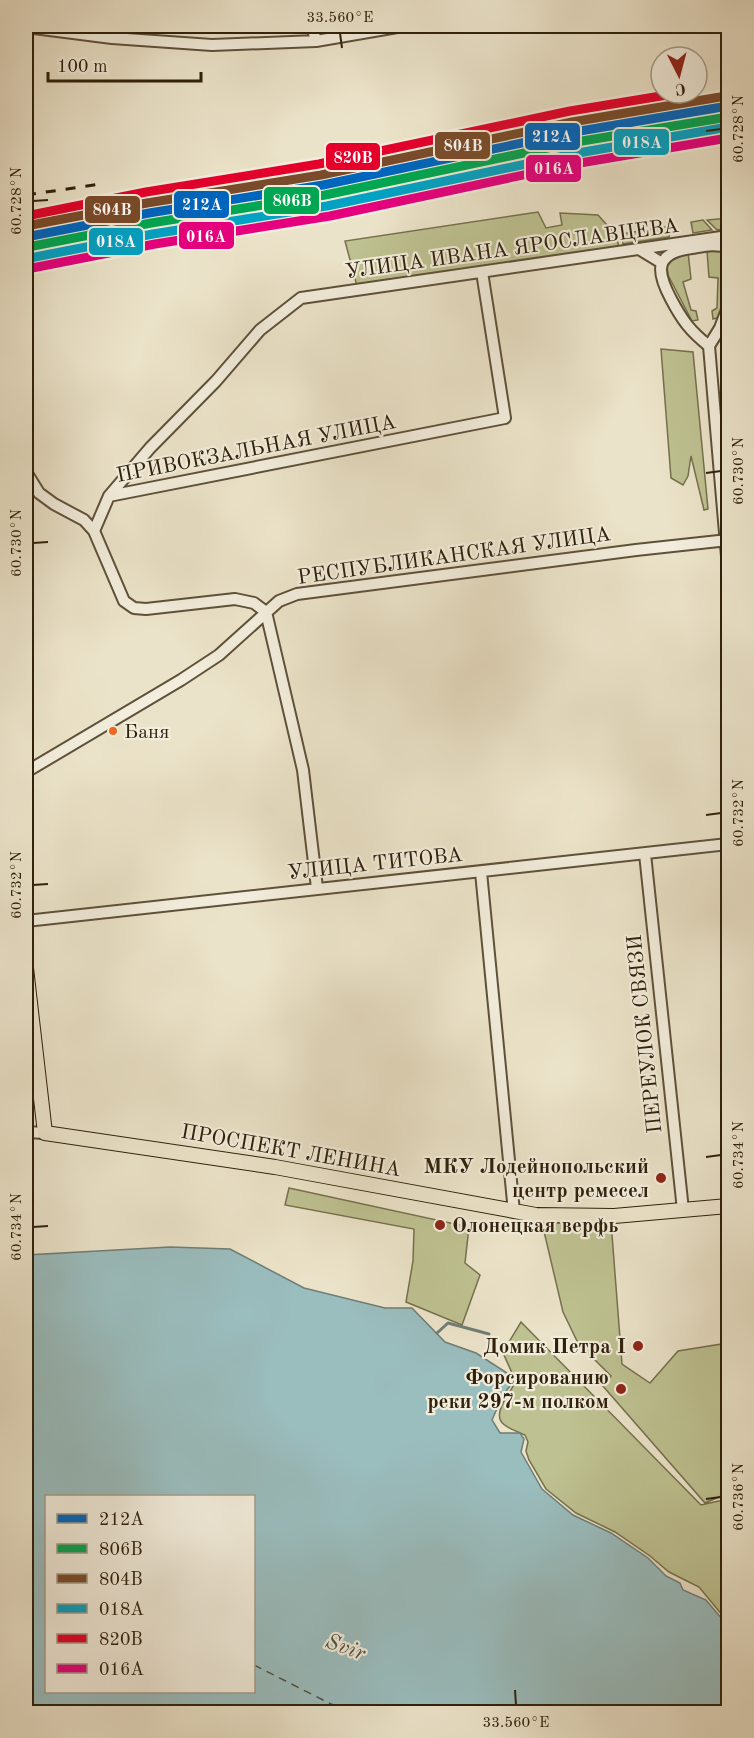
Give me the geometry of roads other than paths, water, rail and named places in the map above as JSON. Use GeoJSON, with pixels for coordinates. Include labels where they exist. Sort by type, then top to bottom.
{"type":"FeatureCollection","features":[{"type":"Feature","properties":{"kind":"main road"},"geometry":{"type":"LineString","coordinates":[[26,968],[45,1133]]}},
{"type":"Feature","properties":{"kind":"main road","name":"ПРОСПЕКТ ЛЕНИНА"},"geometry":{"type":"LineString","coordinates":[[45,1133],[275,1167],[514,1212],[614,1216],[729,1206]]}},
{"type":"Feature","properties":{"kind":"street"},"geometry":{"type":"LineString","coordinates":[[312,26],[316,41]]}},
{"type":"Feature","properties":{"kind":"street"},"geometry":{"type":"LineString","coordinates":[[26,27],[112,38],[212,45],[316,41],[403,26]]}},
{"type":"Feature","properties":{"kind":"street","name":"УЛИЦА ИВАНА ЯРОСЛАВЦЕВА"},"geometry":{"type":"LineString","coordinates":[[300,298],[729,236]]}},
{"type":"Feature","properties":{"kind":"street"},"geometry":{"type":"LineString","coordinates":[[709,346],[684,323],[662,282],[660,270],[668,254],[680,249],[714,245],[729,248]]}},
{"type":"Feature","properties":{"kind":"street"},"geometry":{"type":"LineString","coordinates":[[639,249],[662,263]]}},
{"type":"Feature","properties":{"kind":"street","name":"ПРИВОКЗАЛЬНАЯ УЛИЦА"},"geometry":{"type":"LineString","coordinates":[[109,496],[505,418],[482,272]]}},
{"type":"Feature","properties":{"kind":"street","name":"ПРИВОКЗАЛЬНАЯ УЛИЦА"},"geometry":{"type":"LineString","coordinates":[[109,496],[150,448],[216,381],[260,330],[300,298]]}},
{"type":"Feature","properties":{"kind":"street"},"geometry":{"type":"LineString","coordinates":[[729,307],[709,346],[729,568]]}},
{"type":"Feature","properties":{"kind":"street"},"geometry":{"type":"LineString","coordinates":[[26,472],[39,493],[84,520],[94,531],[124,601],[134,608],[146,609],[235,599],[254,603],[266,612],[303,770],[317,888]]}},
{"type":"Feature","properties":{"kind":"street"},"geometry":{"type":"LineString","coordinates":[[94,531],[109,496]]}},
{"type":"Feature","properties":{"kind":"street","name":"РЕСПУБЛИКАНСКАЯ УЛИЦА"},"geometry":{"type":"LineString","coordinates":[[26,772],[181,680],[219,655],[279,601],[297,594],[727,540]]}},
{"type":"Feature","properties":{"kind":"street","name":"УЛИЦА ТИТОВА"},"geometry":{"type":"LineString","coordinates":[[26,921],[729,844]]}},
{"type":"Feature","properties":{"kind":"street","name":"ПЕРЕУЛОК СВЯЗИ"},"geometry":{"type":"LineString","coordinates":[[645,854],[683,1210]]}},
{"type":"Feature","properties":{"kind":"street"},"geometry":{"type":"LineString","coordinates":[[481,872],[514,1212]]}},
{"type":"Feature","properties":{"kind":"street","name":"ПРОСПЕКТ ЛЕНИНА"},"geometry":{"type":"LineString","coordinates":[[26,1132],[45,1133]]}},
{"type":"Feature","properties":{"kind":"water","name":"Svir"},"geometry":{"type":"Polygon","coordinates":[[[170,1247],[230,1249],[304,1288],[385,1308],[412,1308],[445,1342],[476,1353],[507,1373],[511,1385],[503,1395],[492,1420],[500,1433],[520,1433],[524,1439],[521,1452],[542,1489],[573,1515],[611,1533],[648,1558],[666,1576],[680,1583],[683,1590],[706,1600],[728,1626],[728,1712],[26,1712],[26,1255],[170,1247]]]}},
{"type":"Feature","properties":{"kind":"waterway"},"geometry":{"type":"LineString","coordinates":[[437,1333],[448,1323],[489,1334]]}},
{"type":"Feature","properties":{"kind":"railway"},"geometry":{"type":"LineString","coordinates":[[26,252],[728,133]]}},
{"type":"Feature","properties":{"kind":"railway"},"geometry":{"type":"LineString","coordinates":[[26,195],[101,184]]}},
{"type":"Feature","properties":{"kind":"place","name":"Баня"},"geometry":{"type":"Point","coordinates":[113,731]}},
{"type":"Feature","properties":{"kind":"place","name":"МКУ Лодейнопольский центр ремесел"},"geometry":{"type":"Point","coordinates":[661,1178]}},
{"type":"Feature","properties":{"kind":"place","name":"Олонецкая верфь"},"geometry":{"type":"Point","coordinates":[440,1225]}},
{"type":"Feature","properties":{"kind":"place","name":"Домик Петра I"},"geometry":{"type":"Point","coordinates":[638,1346]}},
{"type":"Feature","properties":{"kind":"place","name":"Форсированию реки 297-м полком"},"geometry":{"type":"Point","coordinates":[621,1389]}}]}
